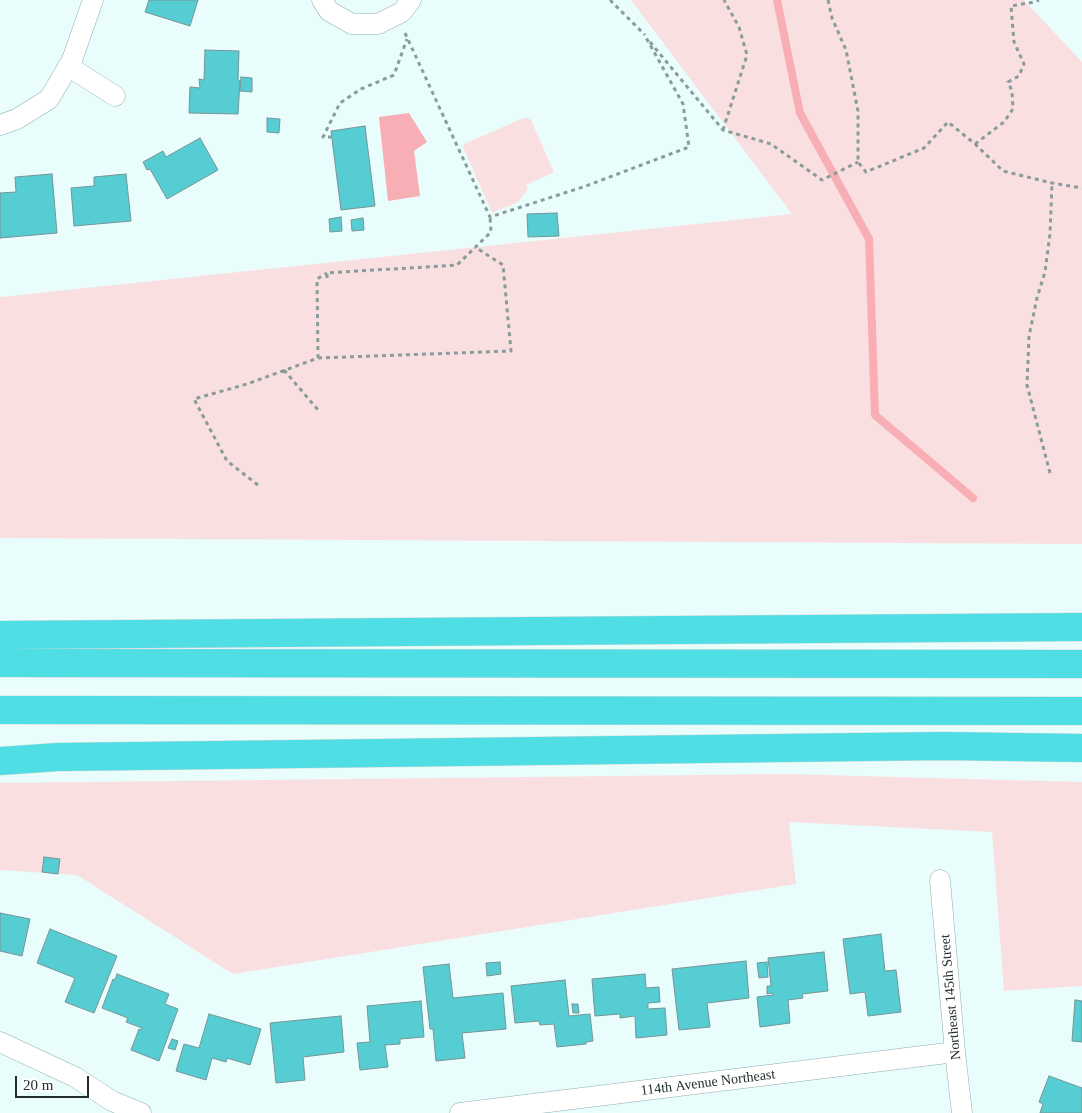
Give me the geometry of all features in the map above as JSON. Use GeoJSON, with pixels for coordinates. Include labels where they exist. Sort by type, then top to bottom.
{"type":"FeatureCollection","features":[{"type":"Feature","properties":{"kind":"highway"},"geometry":{"type":"LineString","coordinates":[[0,635],[1082,627]]}},
{"type":"Feature","properties":{"kind":"highway"},"geometry":{"type":"LineString","coordinates":[[0,663],[1082,664]]}},
{"type":"Feature","properties":{"kind":"highway"},"geometry":{"type":"LineString","coordinates":[[0,710],[1082,711]]}},
{"type":"Feature","properties":{"kind":"highway"},"geometry":{"type":"LineString","coordinates":[[0,761],[58,757],[942,746],[1082,748]]}},
{"type":"Feature","properties":{"kind":"highway"},"geometry":{"type":"LineString","coordinates":[[0,754],[58,757]]}},
{"type":"Feature","properties":{"kind":"street"},"geometry":{"type":"LineString","coordinates":[[0,125],[17,119],[49,99],[72,60],[93,0]]}},
{"type":"Feature","properties":{"kind":"street"},"geometry":{"type":"LineString","coordinates":[[322,0],[329,12],[352,24],[378,24],[402,12],[411,0]]}},
{"type":"Feature","properties":{"kind":"street"},"geometry":{"type":"LineString","coordinates":[[68,66],[115,96]]}},
{"type":"Feature","properties":{"kind":"street","name":"Northeast 145th Street"},"geometry":{"type":"LineString","coordinates":[[940,880],[962,1113]]}},
{"type":"Feature","properties":{"kind":"street"},"geometry":{"type":"LineString","coordinates":[[0,1042],[75,1077],[112,1101],[141,1113]]}},
{"type":"Feature","properties":{"kind":"street","name":"114th Avenue Northeast"},"geometry":{"type":"LineString","coordinates":[[460,1113],[955,1052]]}},
{"type":"Feature","properties":{"kind":"path"},"geometry":{"type":"LineString","coordinates":[[610,0],[644,34],[723,130],[771,144],[822,180],[858,162]]}},
{"type":"Feature","properties":{"kind":"path"},"geometry":{"type":"LineString","coordinates":[[723,130],[747,55],[739,27],[724,0]]}},
{"type":"Feature","properties":{"kind":"path"},"geometry":{"type":"LineString","coordinates":[[828,0],[832,18],[846,50],[858,110],[858,162],[866,172],[924,148],[948,122],[975,144],[1003,171],[1082,188]]}},
{"type":"Feature","properties":{"kind":"path"},"geometry":{"type":"LineString","coordinates":[[975,144],[1004,122],[1013,109],[1012,91],[1008,82],[1019,76],[1024,64],[1014,42],[1011,6],[1039,0]]}},
{"type":"Feature","properties":{"kind":"path"},"geometry":{"type":"LineString","coordinates":[[318,358],[317,279],[327,276],[457,265],[491,232],[490,217],[397,15]]}},
{"type":"Feature","properties":{"kind":"path"},"geometry":{"type":"LineString","coordinates":[[332,137],[323,137],[340,103],[361,89],[394,75],[411,31]]}},
{"type":"Feature","properties":{"kind":"path"},"geometry":{"type":"LineString","coordinates":[[490,217],[586,186],[689,147],[683,104],[644,34]]}},
{"type":"Feature","properties":{"kind":"path"},"geometry":{"type":"LineString","coordinates":[[1050,473],[1027,385],[1029,336],[1045,272],[1049,244],[1052,183]]}},
{"type":"Feature","properties":{"kind":"path"},"geometry":{"type":"LineString","coordinates":[[258,485],[227,461],[194,399],[247,384],[318,358],[511,351],[503,265],[475,247]]}},
{"type":"Feature","properties":{"kind":"path"},"geometry":{"type":"LineString","coordinates":[[284,370],[318,410]]}},
{"type":"Feature","properties":{"kind":"shaded area"},"geometry":{"type":"Polygon","coordinates":[[[631,0],[1024,0],[1082,62],[1082,544],[0,538],[0,297],[792,214],[631,0]]]}},
{"type":"Feature","properties":{"kind":"shaded area"},"geometry":{"type":"Polygon","coordinates":[[[409,113],[427,142],[414,151],[420,196],[388,201],[379,117],[409,113]]]}},
{"type":"Feature","properties":{"kind":"shaded area"},"geometry":{"type":"Polygon","coordinates":[[[526,117],[531,120],[554,172],[526,185],[528,189],[518,202],[492,213],[463,147],[464,144],[526,117]]]}},
{"type":"Feature","properties":{"kind":"shaded area"},"geometry":{"type":"Polygon","coordinates":[[[787,774],[1082,782],[1082,986],[1004,991],[992,832],[789,822],[796,884],[233,974],[77,875],[0,870],[0,783],[787,774]]]}},
{"type":"Feature","properties":{"kind":"building"},"geometry":{"type":"Polygon","coordinates":[[[149,0],[198,0],[190,26],[145,12],[149,0]]]}},
{"type":"Feature","properties":{"kind":"building"},"geometry":{"type":"Polygon","coordinates":[[[205,50],[239,51],[238,114],[189,113],[190,87],[200,88],[199,79],[204,80],[205,50]]]}},
{"type":"Feature","properties":{"kind":"building"},"geometry":{"type":"Polygon","coordinates":[[[241,77],[252,78],[252,92],[240,91],[241,77]]]}},
{"type":"Feature","properties":{"kind":"building"},"geometry":{"type":"Polygon","coordinates":[[[267,118],[280,119],[279,133],[267,132],[267,118]]]}},
{"type":"Feature","properties":{"kind":"building"},"geometry":{"type":"Polygon","coordinates":[[[365,126],[375,206],[341,210],[331,131],[365,126]]]}},
{"type":"Feature","properties":{"kind":"building"},"geometry":{"type":"Polygon","coordinates":[[[200,138],[218,170],[167,199],[150,169],[147,170],[143,162],[163,151],[166,157],[200,138]]]}},
{"type":"Feature","properties":{"kind":"building"},"geometry":{"type":"Polygon","coordinates":[[[52,174],[57,233],[0,238],[0,193],[16,192],[15,177],[52,174]]]}},
{"type":"Feature","properties":{"kind":"building"},"geometry":{"type":"Polygon","coordinates":[[[126,174],[131,221],[74,226],[71,188],[94,186],[94,177],[126,174]]]}},
{"type":"Feature","properties":{"kind":"building"},"geometry":{"type":"Polygon","coordinates":[[[557,213],[559,236],[528,237],[527,214],[557,213]]]}},
{"type":"Feature","properties":{"kind":"building"},"geometry":{"type":"Polygon","coordinates":[[[341,217],[342,231],[330,232],[329,219],[341,217]]]}},
{"type":"Feature","properties":{"kind":"building"},"geometry":{"type":"Polygon","coordinates":[[[363,218],[364,230],[352,231],[351,220],[363,218]]]}},
{"type":"Feature","properties":{"kind":"building"},"geometry":{"type":"Polygon","coordinates":[[[44,857],[60,859],[58,874],[42,872],[44,857]]]}},
{"type":"Feature","properties":{"kind":"building"},"geometry":{"type":"Polygon","coordinates":[[[0,913],[30,919],[22,956],[0,951],[0,913]]]}},
{"type":"Feature","properties":{"kind":"building"},"geometry":{"type":"Polygon","coordinates":[[[50,929],[117,956],[94,1013],[65,1002],[75,978],[37,963],[50,929]]]}},
{"type":"Feature","properties":{"kind":"building"},"geometry":{"type":"Polygon","coordinates":[[[881,934],[885,971],[896,970],[901,1012],[868,1016],[865,992],[850,994],[843,939],[881,934]]]}},
{"type":"Feature","properties":{"kind":"building"},"geometry":{"type":"Polygon","coordinates":[[[824,952],[828,991],[802,994],[803,998],[788,1000],[790,1023],[760,1027],[757,997],[773,995],[773,993],[767,994],[767,986],[771,986],[768,958],[824,952]]]}},
{"type":"Feature","properties":{"kind":"building"},"geometry":{"type":"Polygon","coordinates":[[[746,961],[749,998],[707,1003],[710,1027],[679,1030],[672,969],[746,961]]]}},
{"type":"Feature","properties":{"kind":"building"},"geometry":{"type":"Polygon","coordinates":[[[500,962],[501,974],[487,976],[486,963],[500,962]]]}},
{"type":"Feature","properties":{"kind":"building"},"geometry":{"type":"Polygon","coordinates":[[[767,962],[768,977],[759,978],[757,963],[767,962]]]}},
{"type":"Feature","properties":{"kind":"building"},"geometry":{"type":"Polygon","coordinates":[[[449,964],[453,998],[503,993],[506,1029],[462,1033],[465,1058],[436,1061],[433,1029],[430,1029],[423,967],[449,964]]]}},
{"type":"Feature","properties":{"kind":"building"},"geometry":{"type":"Polygon","coordinates":[[[117,974],[169,994],[165,1004],[178,1009],[159,1061],[131,1050],[139,1029],[141,1030],[142,1028],[126,1022],[128,1018],[102,1008],[113,979],[115,980],[117,974]]]}},
{"type":"Feature","properties":{"kind":"building"},"geometry":{"type":"Polygon","coordinates":[[[645,974],[646,988],[659,987],[660,1002],[648,1003],[648,1009],[665,1008],[667,1035],[636,1038],[635,1016],[620,1018],[620,1014],[595,1016],[592,979],[645,974]]]}},
{"type":"Feature","properties":{"kind":"building"},"geometry":{"type":"Polygon","coordinates":[[[565,980],[569,1016],[590,1014],[593,1041],[586,1042],[586,1044],[557,1047],[554,1024],[540,1025],[539,1021],[515,1023],[511,986],[565,980]]]}},
{"type":"Feature","properties":{"kind":"building"},"geometry":{"type":"Polygon","coordinates":[[[1075,1000],[1082,1001],[1082,1042],[1072,1041],[1075,1000]]]}},
{"type":"Feature","properties":{"kind":"building"},"geometry":{"type":"Polygon","coordinates":[[[421,1001],[424,1037],[400,1039],[400,1044],[385,1045],[388,1067],[360,1070],[357,1043],[370,1042],[367,1006],[421,1001]]]}},
{"type":"Feature","properties":{"kind":"building"},"geometry":{"type":"Polygon","coordinates":[[[572,1004],[578,1004],[579,1013],[573,1013],[572,1004]]]}},
{"type":"Feature","properties":{"kind":"building"},"geometry":{"type":"Polygon","coordinates":[[[209,1014],[261,1029],[250,1065],[227,1058],[226,1062],[212,1058],[206,1080],[176,1071],[184,1044],[199,1048],[209,1014]]]}},
{"type":"Feature","properties":{"kind":"building"},"geometry":{"type":"Polygon","coordinates":[[[341,1016],[344,1052],[303,1057],[305,1080],[276,1083],[270,1023],[341,1016]]]}},
{"type":"Feature","properties":{"kind":"building"},"geometry":{"type":"Polygon","coordinates":[[[172,1039],[178,1041],[175,1050],[168,1048],[172,1039]]]}},
{"type":"Feature","properties":{"kind":"building"},"geometry":{"type":"Polygon","coordinates":[[[1049,1076],[1082,1088],[1082,1113],[1040,1113],[1043,1104],[1039,1102],[1049,1076]]]}},
{"type":"Feature","properties":{"kind":"waterway"},"geometry":{"type":"LineString","coordinates":[[777,0],[800,113],[869,239],[875,415],[973,498]]}}]}
